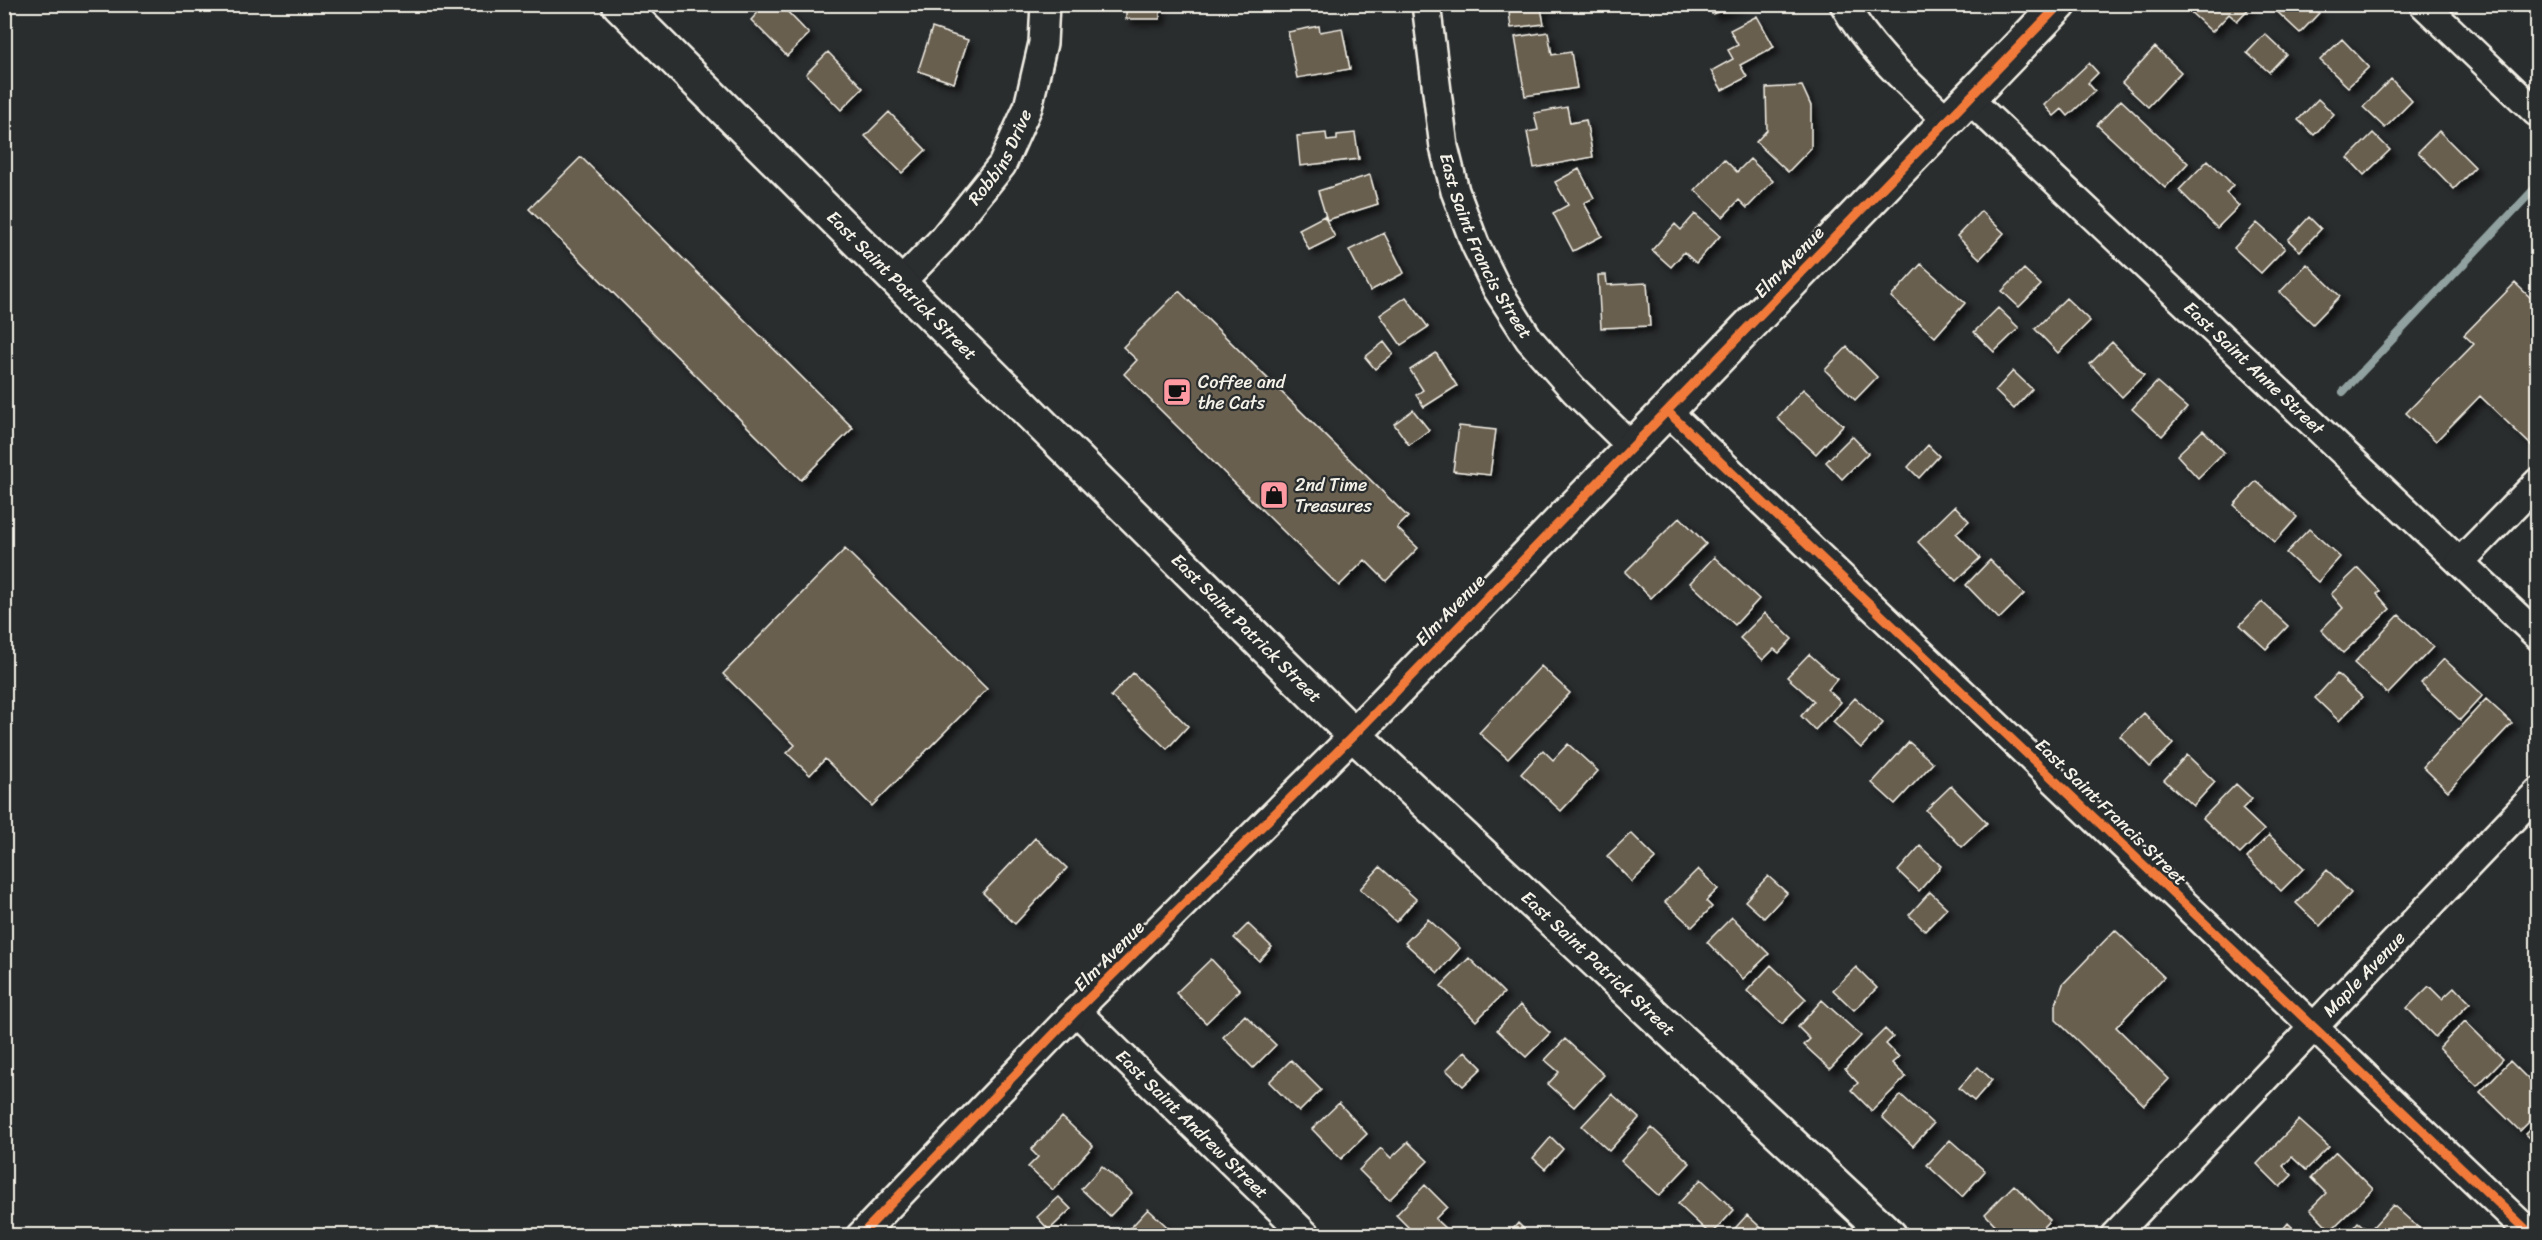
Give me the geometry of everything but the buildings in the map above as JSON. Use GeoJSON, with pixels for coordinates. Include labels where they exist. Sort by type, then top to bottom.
{"type":"FeatureCollection","features":[{"type":"Feature","properties":{"kind":"main road","name":"East Saint Patrick Street"},"geometry":{"type":"LineString","coordinates":[[620,4],[1354,735],[1890,1236]]}},
{"type":"Feature","properties":{"kind":"main road","name":"Elm Avenue"},"geometry":{"type":"LineString","coordinates":[[1354,735],[2060,4]]}},
{"type":"Feature","properties":{"kind":"street","name":"Robbins Drive"},"geometry":{"type":"LineString","coordinates":[[900,283],[941,240],[1002,165],[1028,107],[1043,43],[1045,4]]}},
{"type":"Feature","properties":{"kind":"street","name":"East Saint Francis Street"},"geometry":{"type":"LineString","coordinates":[[1426,4],[1443,147],[1455,191],[1475,244],[1497,288],[1529,339],[1574,390],[1631,446]]}},
{"type":"Feature","properties":{"kind":"street","name":"East Saint Anne Street"},"geometry":{"type":"LineString","coordinates":[[1844,4],[1857,28],[1894,69],[1959,110],[2460,562],[2538,636]]}},
{"type":"Feature","properties":{"kind":"street"},"geometry":{"type":"LineString","coordinates":[[2423,4],[2536,112]]}},
{"type":"Feature","properties":{"kind":"street","name":"East Saint Francis Street"},"geometry":{"type":"LineString","coordinates":[[1667,411],[2533,1236]]}},
{"type":"Feature","properties":{"kind":"street"},"geometry":{"type":"LineString","coordinates":[[2460,562],[2538,482]]}},
{"type":"Feature","properties":{"kind":"street","name":"Elm Avenue"},"geometry":{"type":"LineString","coordinates":[[861,1236],[1076,1011],[1354,735]]}},
{"type":"Feature","properties":{"kind":"street","name":"Maple Avenue"},"geometry":{"type":"LineString","coordinates":[[2114,1236],[2538,792]]}},
{"type":"Feature","properties":{"kind":"street","name":"East Saint Andrew Street"},"geometry":{"type":"LineString","coordinates":[[1076,1011],[1307,1236]]}},
{"type":"Feature","properties":{"kind":"waterway"},"geometry":{"type":"LineString","coordinates":[[2343,392],[2538,185]]}},
{"type":"Feature","properties":{"kind":"cycle path"},"geometry":{"type":"LineString","coordinates":[[860,1236],[1076,1011],[1354,735],[2060,4]]}},
{"type":"Feature","properties":{"kind":"cycle path"},"geometry":{"type":"LineString","coordinates":[[1667,411],[2533,1236]]}},
{"type":"Feature","properties":{"kind":"place","name":"Coffee and the Cats"},"geometry":{"type":"Point","coordinates":[1177,392]}},
{"type":"Feature","properties":{"kind":"place","name":"2nd Time Treasures"},"geometry":{"type":"Point","coordinates":[1274,495]}}]}
